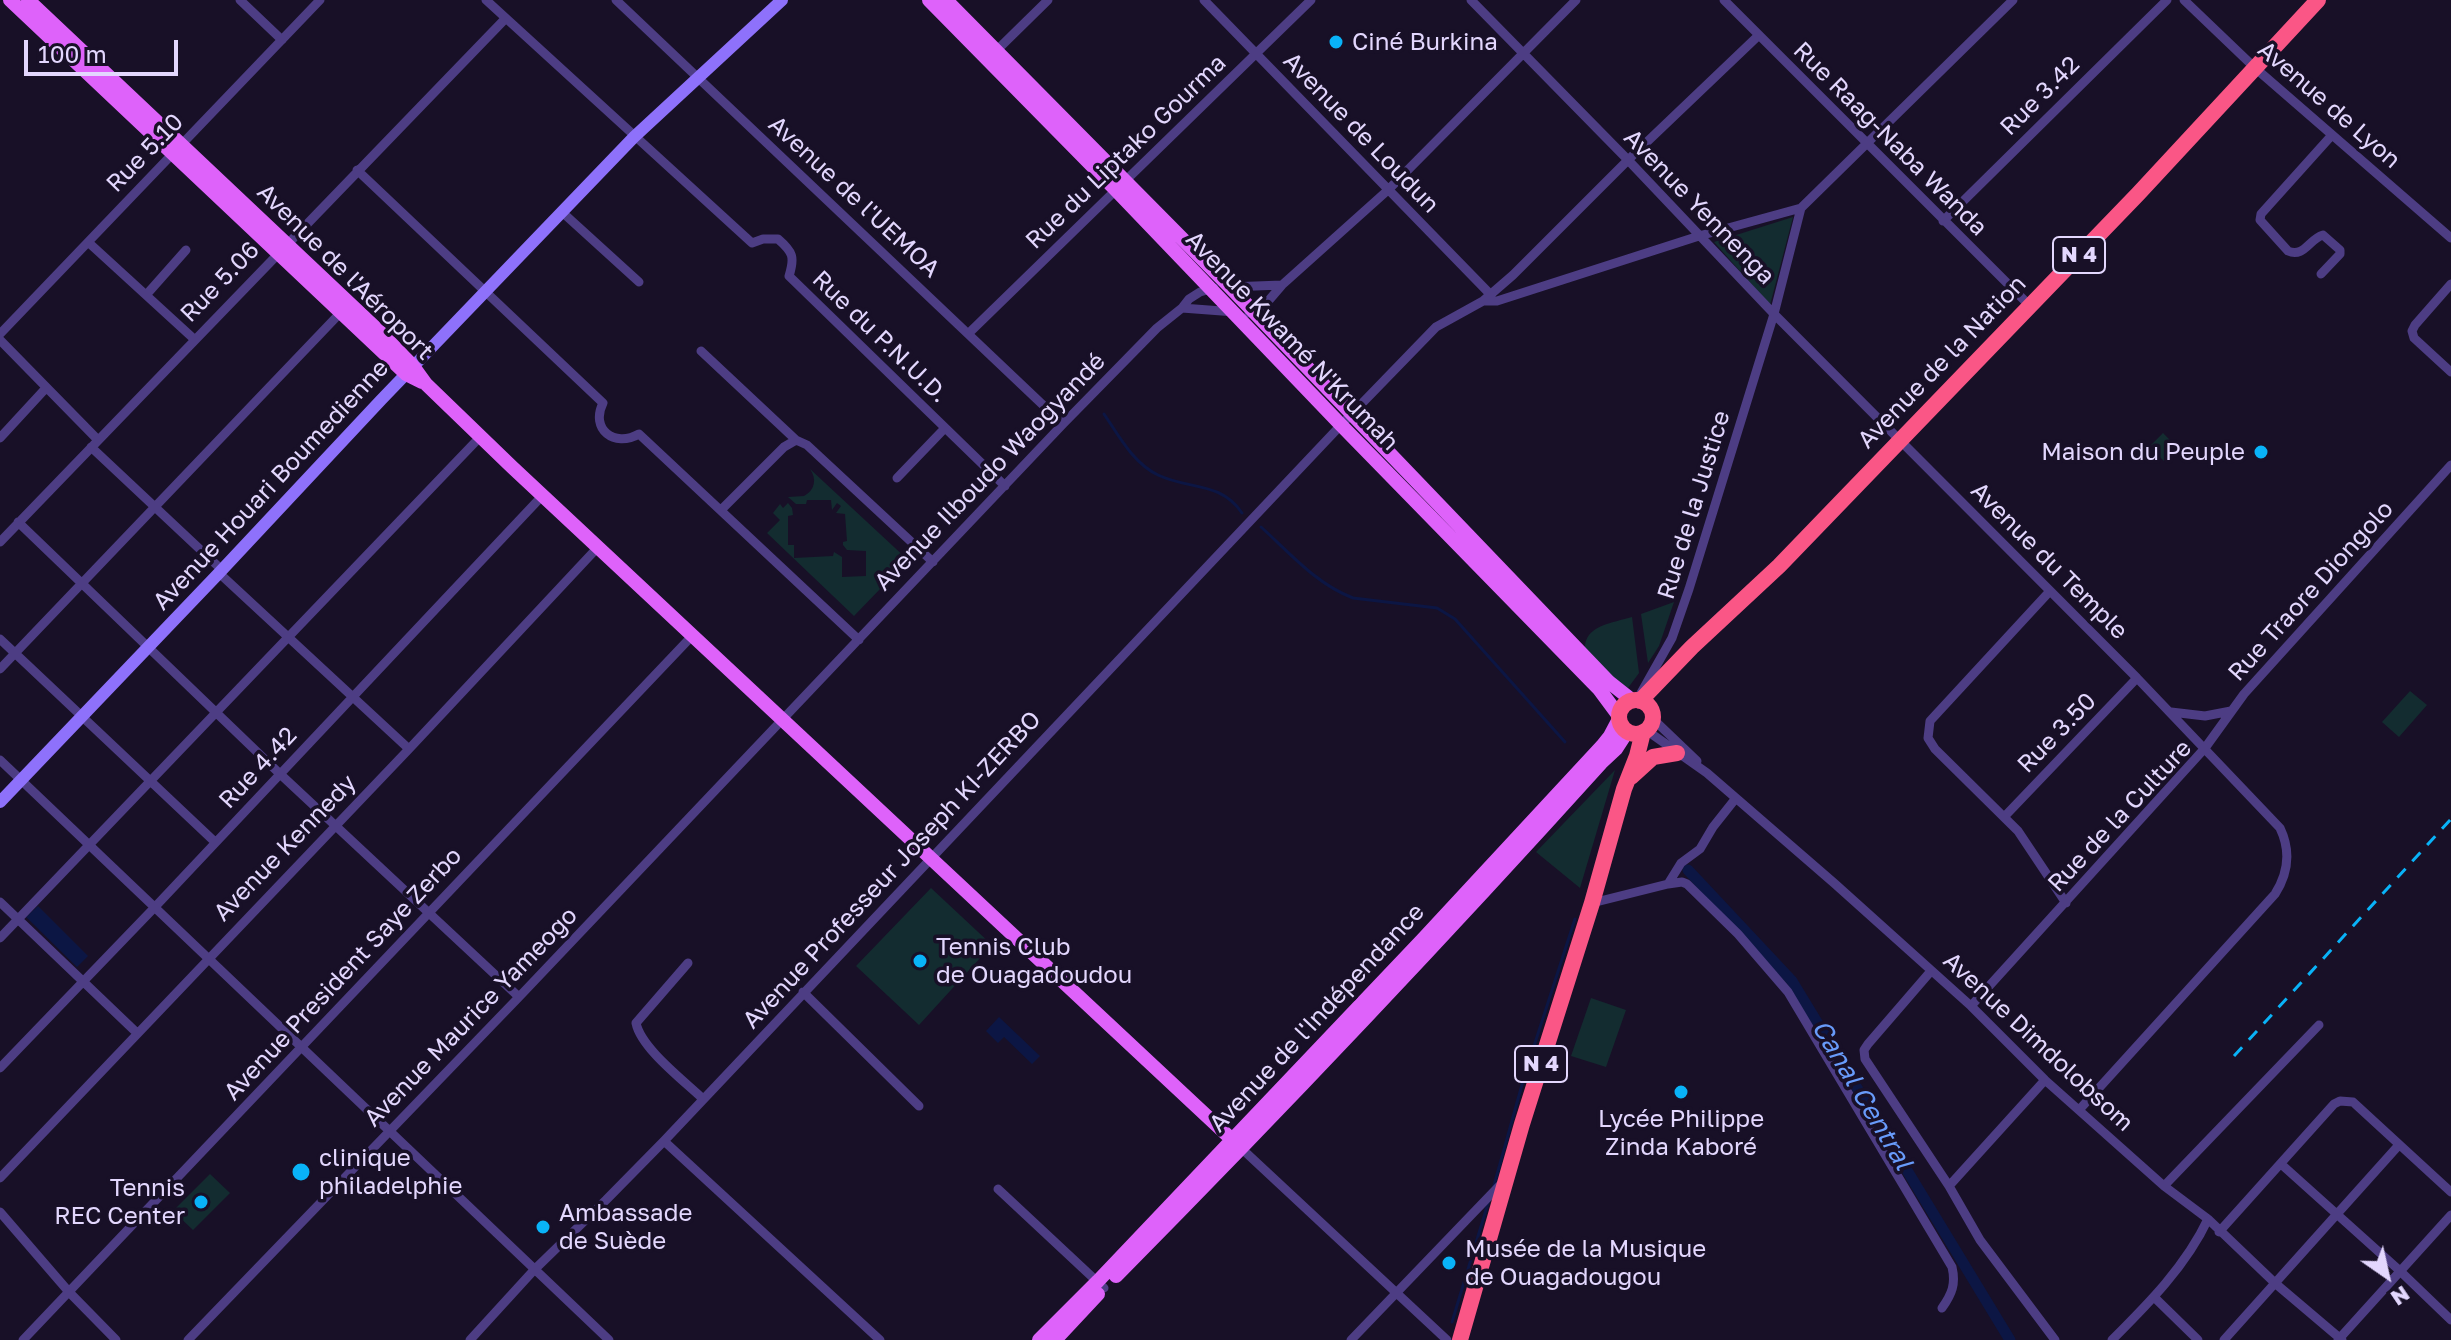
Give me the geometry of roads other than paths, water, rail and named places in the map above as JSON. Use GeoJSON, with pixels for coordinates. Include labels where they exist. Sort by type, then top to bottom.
{"type":"FeatureCollection","features":[{"type":"Feature","properties":{"kind":"highway","name":"Avenue de la Nation"},"geometry":{"type":"LineString","coordinates":[[1636,717],[1692,647],[1779,566],[2138,194],[2318,0]]}},
{"type":"Feature","properties":{"kind":"highway","name":"N 4"},"geometry":{"type":"LineString","coordinates":[[1460,1340],[1522,1124],[1627,783],[1636,717]]}},
{"type":"Feature","properties":{"kind":"highway"},"geometry":{"type":"LineString","coordinates":[[1627,783],[1653,757],[1677,753]]}},
{"type":"Feature","properties":{"kind":"main road","name":"Avenue de l'Aéroport"},"geometry":{"type":"LineString","coordinates":[[10,0],[178,148]]}},
{"type":"Feature","properties":{"kind":"main road","name":"Avenue de l'Aéroport"},"geometry":{"type":"LineString","coordinates":[[28,0],[410,370],[1236,1144]]}},
{"type":"Feature","properties":{"kind":"main road","name":"Avenue Houari Boumedienne"},"geometry":{"type":"LineString","coordinates":[[0,802],[634,137],[782,0]]}},
{"type":"Feature","properties":{"kind":"main road","name":"Avenue Kwamé N'Krumah"},"geometry":{"type":"LineString","coordinates":[[929,0],[992,55],[1120,185],[1230,287],[1352,414],[1414,489]]}},
{"type":"Feature","properties":{"kind":"main road","name":"Avenue Kwamé N'Krumah"},"geometry":{"type":"LineString","coordinates":[[946,0],[992,55]]}},
{"type":"Feature","properties":{"kind":"main road","name":"Avenue Kwamé N'Krumah"},"geometry":{"type":"LineString","coordinates":[[1120,185],[1210,289],[1341,425],[1414,489],[1609,682],[1636,717]]}},
{"type":"Feature","properties":{"kind":"main road","name":"Avenue de l'Indépendance"},"geometry":{"type":"LineString","coordinates":[[1039,1340],[1101,1284],[1236,1144],[1427,943],[1610,736],[1636,717]]}},
{"type":"Feature","properties":{"kind":"main road","name":"Avenue de l'Indépendance"},"geometry":{"type":"LineString","coordinates":[[1055,1340],[1101,1284]]}},
{"type":"Feature","properties":{"kind":"street"},"geometry":{"type":"LineString","coordinates":[[240,0],[282,40]]}},
{"type":"Feature","properties":{"kind":"street","name":"Rue 5.10"},"geometry":{"type":"LineString","coordinates":[[0,337],[320,0]]}},
{"type":"Feature","properties":{"kind":"street"},"geometry":{"type":"LineString","coordinates":[[486,0],[634,137]]}},
{"type":"Feature","properties":{"kind":"street","name":"Avenue de l'UEMOA"},"geometry":{"type":"LineString","coordinates":[[616,0],[1063,424]]}},
{"type":"Feature","properties":{"kind":"street"},"geometry":{"type":"LineString","coordinates":[[992,55],[1048,0]]}},
{"type":"Feature","properties":{"kind":"street","name":"Avenue de Loudun"},"geometry":{"type":"LineString","coordinates":[[1204,0],[1388,190],[1487,298]]}},
{"type":"Feature","properties":{"kind":"street","name":"Rue du Liptako Gourma"},"geometry":{"type":"LineString","coordinates":[[969,333],[1311,0]]}},
{"type":"Feature","properties":{"kind":"street","name":"Avenue Yennenga"},"geometry":{"type":"LineString","coordinates":[[1471,0],[1774,314],[1900,439]]}},
{"type":"Feature","properties":{"kind":"street"},"geometry":{"type":"LineString","coordinates":[[1182,308],[1254,312],[1271,299],[1282,285],[1388,190],[1576,0]]}},
{"type":"Feature","properties":{"kind":"street","name":"Rue Raag-Naba Wanda"},"geometry":{"type":"LineString","coordinates":[[1724,0],[2029,305]]}},
{"type":"Feature","properties":{"kind":"street"},"geometry":{"type":"LineString","coordinates":[[1487,298],[1497,301],[1699,236],[1801,208],[2013,0]]}},
{"type":"Feature","properties":{"kind":"street","name":"Rue 3.42"},"geometry":{"type":"LineString","coordinates":[[1943,221],[2167,0]]}},
{"type":"Feature","properties":{"kind":"street","name":"Avenue de Lyon"},"geometry":{"type":"LineString","coordinates":[[2184,0],[2254,67],[2451,238]]}},
{"type":"Feature","properties":{"kind":"street","name":"Rue 5.06"},"geometry":{"type":"LineString","coordinates":[[0,542],[505,19]]}},
{"type":"Feature","properties":{"kind":"street"},"geometry":{"type":"LineString","coordinates":[[1487,298],[1759,35]]}},
{"type":"Feature","properties":{"kind":"street"},"geometry":{"type":"LineString","coordinates":[[2321,274],[2340,254],[2340,250],[2323,235],[2294,254],[2260,220],[2261,214],[2332,135]]}},
{"type":"Feature","properties":{"kind":"street","name":"Rue du P.N.U.D."},"geometry":{"type":"LineString","coordinates":[[634,137],[752,243],[778,239],[789,249],[792,262],[789,276],[1005,486]]}},
{"type":"Feature","properties":{"kind":"street"},"geometry":{"type":"LineString","coordinates":[[357,170],[603,403],[598,417],[601,427],[610,436],[624,440],[639,434],[859,640]]}},
{"type":"Feature","properties":{"kind":"street","name":"Rue de la Justice"},"geometry":{"type":"LineString","coordinates":[[1636,717],[1676,626],[1774,314],[1801,208]]}},
{"type":"Feature","properties":{"kind":"street"},"geometry":{"type":"LineString","coordinates":[[562,212],[639,282]]}},
{"type":"Feature","properties":{"kind":"street"},"geometry":{"type":"LineString","coordinates":[[88,242],[194,339]]}},
{"type":"Feature","properties":{"kind":"street"},"geometry":{"type":"LineString","coordinates":[[147,294],[186,250]]}},
{"type":"Feature","properties":{"kind":"street"},"geometry":{"type":"LineString","coordinates":[[2451,284],[2412,331],[2414,338],[2451,372]]}},
{"type":"Feature","properties":{"kind":"street"},"geometry":{"type":"LineString","coordinates":[[1210,289],[1282,285]]}},
{"type":"Feature","properties":{"kind":"street","name":"Avenue Ilboudo Waogyandé"},"geometry":{"type":"LineString","coordinates":[[782,721],[1157,328],[1189,299],[1210,289]]}},
{"type":"Feature","properties":{"kind":"street","name":"Avenue Professeur Joseph KI-ZERBO"},"geometry":{"type":"LineString","coordinates":[[470,1340],[534,1270],[664,1141],[1436,327],[1487,298]]}},
{"type":"Feature","properties":{"kind":"street"},"geometry":{"type":"LineString","coordinates":[[0,669],[345,308]]}},
{"type":"Feature","properties":{"kind":"street"},"geometry":{"type":"LineString","coordinates":[[0,337],[154,507],[287,637],[409,749]]}},
{"type":"Feature","properties":{"kind":"street"},"geometry":{"type":"LineString","coordinates":[[701,351],[933,562]]}},
{"type":"Feature","properties":{"kind":"street"},"geometry":{"type":"LineString","coordinates":[[0,438],[46,388]]}},
{"type":"Feature","properties":{"kind":"street"},"geometry":{"type":"LineString","coordinates":[[897,478],[945,428]]}},
{"type":"Feature","properties":{"kind":"street"},"geometry":{"type":"LineString","coordinates":[[0,938],[481,436]]}},
{"type":"Feature","properties":{"kind":"street","name":"Avenue du Temple"},"geometry":{"type":"LineString","coordinates":[[1900,439],[2205,748]]}},
{"type":"Feature","properties":{"kind":"street"},"geometry":{"type":"LineString","coordinates":[[721,510],[784,447],[796,440]]}},
{"type":"Feature","properties":{"kind":"street","name":"Rue Traore Diongolo"},"geometry":{"type":"LineString","coordinates":[[2205,748],[2244,694],[2451,465]]}},
{"type":"Feature","properties":{"kind":"street","name":"Rue 4.42"},"geometry":{"type":"LineString","coordinates":[[0,1068],[543,495]]}},
{"type":"Feature","properties":{"kind":"street"},"geometry":{"type":"LineString","coordinates":[[18,522],[147,648],[519,997]]}},
{"type":"Feature","properties":{"kind":"street","name":"Avenue Kennedy"},"geometry":{"type":"LineString","coordinates":[[0,1178],[599,546]]}},
{"type":"Feature","properties":{"kind":"street"},"geometry":{"type":"LineString","coordinates":[[2050,591],[1930,721],[1928,738],[1935,749],[2005,816],[2066,903]]}},
{"type":"Feature","properties":{"kind":"street","name":"Avenue President Saye Zerbo"},"geometry":{"type":"LineString","coordinates":[[23,1340],[692,636]]}},
{"type":"Feature","properties":{"kind":"street"},"geometry":{"type":"LineString","coordinates":[[0,639],[215,842]]}},
{"type":"Feature","properties":{"kind":"street","name":"Rue 3.50"},"geometry":{"type":"LineString","coordinates":[[2005,816],[2137,678]]}},
{"type":"Feature","properties":{"kind":"street"},"geometry":{"type":"LineString","coordinates":[[2168,712],[2205,716],[2231,711]]}},
{"type":"Feature","properties":{"kind":"street","name":"Avenue Dimdolobsom"},"geometry":{"type":"LineString","coordinates":[[1636,717],[1736,798],[1971,1006],[2045,1080],[2164,1186],[2208,1219],[2340,1339]]}},
{"type":"Feature","properties":{"kind":"street","name":"Avenue Dimdolobsom"},"geometry":{"type":"LineString","coordinates":[[1636,717],[1684,747],[1707,773]]}},
{"type":"Feature","properties":{"kind":"street","name":"Avenue Maurice Yameogo"},"geometry":{"type":"LineString","coordinates":[[188,1340],[782,721]]}},
{"type":"Feature","properties":{"kind":"street","name":"Rue de la Culture"},"geometry":{"type":"LineString","coordinates":[[1971,1006],[2205,748],[2280,828],[2288,854],[2283,881],[2265,907],[2079,1110]]}},
{"type":"Feature","properties":{"kind":"street"},"geometry":{"type":"LineString","coordinates":[[0,760],[609,1340]]}},
{"type":"Feature","properties":{"kind":"street"},"geometry":{"type":"LineString","coordinates":[[1668,884],[1681,863],[1700,849],[1736,798]]}},
{"type":"Feature","properties":{"kind":"street"},"geometry":{"type":"LineString","coordinates":[[1592,903],[1682,882],[1738,934],[1788,992],[1952,1267],[1955,1282],[1951,1296],[1942,1308]]}},
{"type":"Feature","properties":{"kind":"street"},"geometry":{"type":"LineString","coordinates":[[0,902],[137,1033]]}},
{"type":"Feature","properties":{"kind":"street"},"geometry":{"type":"LineString","coordinates":[[688,963],[636,1023],[648,1045],[702,1098]]}},
{"type":"Feature","properties":{"kind":"street"},"geometry":{"type":"LineString","coordinates":[[1931,971],[1868,1044],[1864,1054],[1980,1240],[2055,1340]]}},
{"type":"Feature","properties":{"kind":"street"},"geometry":{"type":"LineString","coordinates":[[803,992],[919,1106]]}},
{"type":"Feature","properties":{"kind":"street"},"geometry":{"type":"LineString","coordinates":[[2164,1186],[2319,1025]]}},
{"type":"Feature","properties":{"kind":"street"},"geometry":{"type":"LineString","coordinates":[[1949,1186],[2045,1080]]}},
{"type":"Feature","properties":{"kind":"street"},"geometry":{"type":"LineString","coordinates":[[2219,1232],[2334,1104],[2345,1101],[2353,1102],[2451,1192]]}},
{"type":"Feature","properties":{"kind":"street"},"geometry":{"type":"LineString","coordinates":[[664,1141],[880,1340]]}},
{"type":"Feature","properties":{"kind":"street"},"geometry":{"type":"LineString","coordinates":[[1236,1144],[1447,1340]]}},
{"type":"Feature","properties":{"kind":"street"},"geometry":{"type":"LineString","coordinates":[[2224,1340],[2398,1146]]}},
{"type":"Feature","properties":{"kind":"street"},"geometry":{"type":"LineString","coordinates":[[2281,1164],[2451,1320]]}},
{"type":"Feature","properties":{"kind":"street"},"geometry":{"type":"LineString","coordinates":[[1351,1340],[1509,1177]]}},
{"type":"Feature","properties":{"kind":"street"},"geometry":{"type":"LineString","coordinates":[[998,1189],[1101,1284]]}},
{"type":"Feature","properties":{"kind":"street"},"geometry":{"type":"LineString","coordinates":[[0,1212],[69,1292],[116,1340]]}},
{"type":"Feature","properties":{"kind":"street"},"geometry":{"type":"LineString","coordinates":[[2340,1339],[2451,1215]]}},
{"type":"Feature","properties":{"kind":"street"},"geometry":{"type":"LineString","coordinates":[[2112,1340],[2154,1297],[2198,1239],[2208,1219]]}},
{"type":"Feature","properties":{"kind":"street"},"geometry":{"type":"LineString","coordinates":[[2154,1297],[2198,1340]]}},
{"type":"Feature","properties":{"kind":"waterway"},"geometry":{"type":"LineString","coordinates":[[1104,414],[1127,448],[1149,470],[1170,480],[1214,491],[1242,513]]}},
{"type":"Feature","properties":{"kind":"waterway","name":"Canal Central"},"geometry":{"type":"LineString","coordinates":[[1261,527],[1304,567],[1340,592],[1353,598],[1437,608],[1455,619],[1565,742]]}},
{"type":"Feature","properties":{"kind":"waterway","name":"Canal Central"},"geometry":{"type":"LineString","coordinates":[[1688,870],[1792,981],[2010,1340]]}},
{"type":"Feature","properties":{"kind":"waterway"},"geometry":{"type":"LineString","coordinates":[[1493,1189],[1525,1074],[1575,919]]}},
{"type":"Feature","properties":{"kind":"waterway"},"geometry":{"type":"LineString","coordinates":[[1452,1322],[1489,1200]]}},
{"type":"Feature","properties":{"kind":"railway"},"geometry":{"type":"LineString","coordinates":[[2234,1056],[2451,819]]}},
{"type":"Feature","properties":{"kind":"place","name":"Ciné Burkina"},"geometry":{"type":"Point","coordinates":[1336,42]}},
{"type":"Feature","properties":{"kind":"place","name":"Maison du Peuple"},"geometry":{"type":"Point","coordinates":[2261,452]}},
{"type":"Feature","properties":{"kind":"place","name":"Tennis Club de Ouagadoudou"},"geometry":{"type":"Point","coordinates":[920,961]}},
{"type":"Feature","properties":{"kind":"place","name":"Lycée Philippe Zinda Kaboré"},"geometry":{"type":"Point","coordinates":[1681,1092]}},
{"type":"Feature","properties":{"kind":"place","name":"clinique philadelphie"},"geometry":{"type":"Point","coordinates":[301,1172]}},
{"type":"Feature","properties":{"kind":"place","name":"Tennis REC Center"},"geometry":{"type":"Point","coordinates":[201,1202]}},
{"type":"Feature","properties":{"kind":"place","name":"Ambassade de Suède"},"geometry":{"type":"Point","coordinates":[543,1227]}},
{"type":"Feature","properties":{"kind":"place","name":"Musée de la Musique de Ouagadougou"},"geometry":{"type":"Point","coordinates":[1449,1263]}}]}
